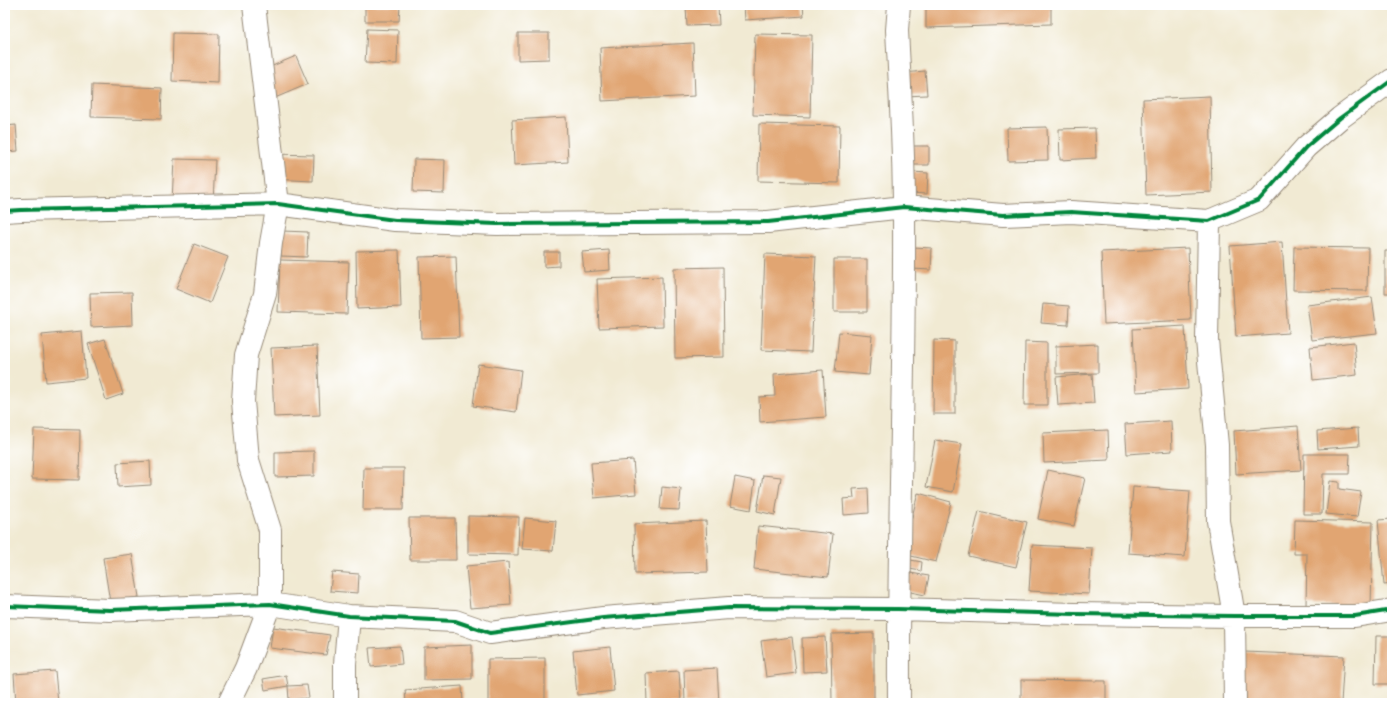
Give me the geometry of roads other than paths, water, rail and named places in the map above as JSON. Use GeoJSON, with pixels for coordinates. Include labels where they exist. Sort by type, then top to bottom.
{"type":"FeatureCollection","features":[{"type":"Feature","properties":{"kind":"street"},"geometry":{"type":"LineString","coordinates":[[229,703],[246,668],[270,604],[270,530],[248,460],[243,401],[246,355],[266,294],[271,243],[278,204],[254,5]]}},
{"type":"Feature","properties":{"kind":"street"},"geometry":{"type":"LineString","coordinates":[[899,5],[897,30],[904,207],[902,427],[898,609],[899,703]]}},
{"type":"Feature","properties":{"kind":"street"},"geometry":{"type":"LineString","coordinates":[[5,211],[278,204],[395,220],[497,224],[768,222],[904,207],[1003,214],[1071,212],[1209,221],[1259,200],[1306,146],[1340,118],[1392,80]]}},
{"type":"Feature","properties":{"kind":"street"},"geometry":{"type":"LineString","coordinates":[[1209,221],[1207,340],[1217,446],[1218,520],[1234,616],[1235,703]]}},
{"type":"Feature","properties":{"kind":"street"},"geometry":{"type":"LineString","coordinates":[[5,606],[110,610],[270,604],[349,616],[455,622],[490,633],[603,618],[730,608],[898,609],[1074,614],[1234,616],[1355,616],[1392,610]]}},
{"type":"Feature","properties":{"kind":"street"},"geometry":{"type":"LineString","coordinates":[[345,703],[345,664],[349,616]]}}]}
